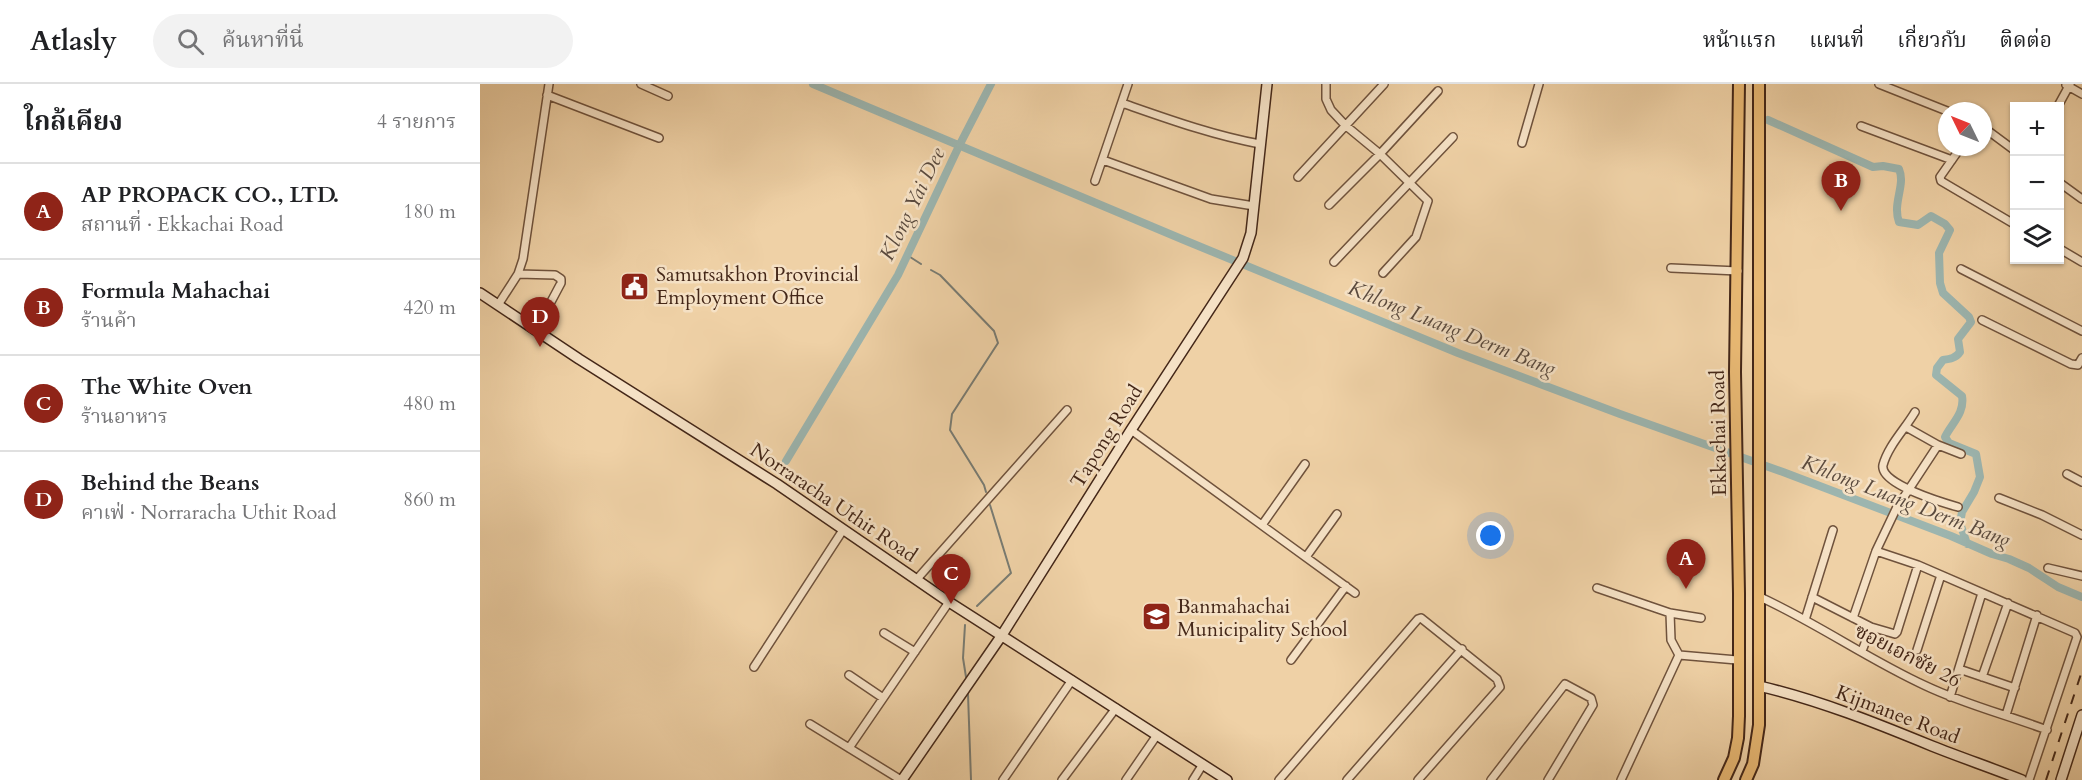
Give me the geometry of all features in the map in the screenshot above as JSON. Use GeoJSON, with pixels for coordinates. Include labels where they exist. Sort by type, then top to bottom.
{"type":"FeatureCollection","features":[{"type":"Feature","properties":{"kind":"main road","name":"Tapong Road"},"geometry":{"type":"LineString","coordinates":[[902,780],[1002,635],[1243,258],[1251,233],[1267,84]]}},
{"type":"Feature","properties":{"kind":"main road","name":"Ekkachai Road"},"geometry":{"type":"LineString","coordinates":[[1724,780],[1734,758],[1738,738],[1739,593],[1735,447],[1739,84]]}},
{"type":"Feature","properties":{"kind":"main road"},"geometry":{"type":"LineString","coordinates":[[1746,780],[1753,764],[1757,744],[1759,686],[1760,84]]}},
{"type":"Feature","properties":{"kind":"main road","name":"Norraracha Uthit Road"},"geometry":{"type":"LineString","coordinates":[[480,293],[777,484],[949,602],[1227,780]]}},
{"type":"Feature","properties":{"kind":"main road"},"geometry":{"type":"LineString","coordinates":[[1738,681],[1759,686]]}},
{"type":"Feature","properties":{"kind":"main road","name":"Kijmanee Road"},"geometry":{"type":"LineString","coordinates":[[1759,686],[1785,692],[1876,722],[1934,747],[2022,780]]}},
{"type":"Feature","properties":{"kind":"main road"},"geometry":{"type":"LineString","coordinates":[[2061,780],[2078,742],[2082,715]]}},
{"type":"Feature","properties":{"kind":"street"},"geometry":{"type":"LineString","coordinates":[[498,305],[518,274],[523,259],[549,84]]}},
{"type":"Feature","properties":{"kind":"street"},"geometry":{"type":"LineString","coordinates":[[641,84],[668,96]]}},
{"type":"Feature","properties":{"kind":"street"},"geometry":{"type":"LineString","coordinates":[[1095,181],[1128,84]]}},
{"type":"Feature","properties":{"kind":"street"},"geometry":{"type":"LineString","coordinates":[[1326,84],[1328,104],[1345,125],[1427,198],[1428,205],[1416,237],[1383,273]]}},
{"type":"Feature","properties":{"kind":"street"},"geometry":{"type":"LineString","coordinates":[[1298,177],[1384,84]]}},
{"type":"Feature","properties":{"kind":"street"},"geometry":{"type":"LineString","coordinates":[[1522,143],[1539,84]]}},
{"type":"Feature","properties":{"kind":"street"},"geometry":{"type":"LineString","coordinates":[[1879,84],[1938,107]]}},
{"type":"Feature","properties":{"kind":"street"},"geometry":{"type":"LineString","coordinates":[[2060,102],[2068,85],[2082,94]]}},
{"type":"Feature","properties":{"kind":"street"},"geometry":{"type":"LineString","coordinates":[[1329,205],[1438,91]]}},
{"type":"Feature","properties":{"kind":"street"},"geometry":{"type":"LineString","coordinates":[[547,95],[659,138]]}},
{"type":"Feature","properties":{"kind":"street"},"geometry":{"type":"LineString","coordinates":[[1122,103],[1191,128],[1260,144]]}},
{"type":"Feature","properties":{"kind":"street"},"geometry":{"type":"LineString","coordinates":[[1861,126],[1952,160]]}},
{"type":"Feature","properties":{"kind":"street"},"geometry":{"type":"LineString","coordinates":[[1992,134],[2010,147]]}},
{"type":"Feature","properties":{"kind":"street"},"geometry":{"type":"LineString","coordinates":[[1334,262],[1453,137]]}},
{"type":"Feature","properties":{"kind":"street"},"geometry":{"type":"LineString","coordinates":[[1955,156],[1940,177],[1941,181],[2010,222]]}},
{"type":"Feature","properties":{"kind":"street"},"geometry":{"type":"LineString","coordinates":[[1103,160],[1211,199],[1254,206]]}},
{"type":"Feature","properties":{"kind":"street"},"geometry":{"type":"LineString","coordinates":[[2064,186],[2082,199]]}},
{"type":"Feature","properties":{"kind":"street"},"geometry":{"type":"LineString","coordinates":[[2064,251],[2082,262]]}},
{"type":"Feature","properties":{"kind":"street"},"geometry":{"type":"LineString","coordinates":[[1671,268],[1738,271]]}},
{"type":"Feature","properties":{"kind":"street"},"geometry":{"type":"LineString","coordinates":[[1961,269],[2082,331]]}},
{"type":"Feature","properties":{"kind":"street"},"geometry":{"type":"LineString","coordinates":[[518,274],[555,275],[561,279],[536,330]]}},
{"type":"Feature","properties":{"kind":"street"},"geometry":{"type":"LineString","coordinates":[[1982,320],[2071,364],[2078,365],[2082,358]]}},
{"type":"Feature","properties":{"kind":"street"},"geometry":{"type":"LineString","coordinates":[[917,579],[1067,410]]}},
{"type":"Feature","properties":{"kind":"street"},"geometry":{"type":"LineString","coordinates":[[1915,412],[1895,441],[1883,468],[1888,477],[1910,489],[1958,507]]}},
{"type":"Feature","properties":{"kind":"street"},"geometry":{"type":"LineString","coordinates":[[1906,427],[1938,445],[1961,454]]}},
{"type":"Feature","properties":{"kind":"street"},"geometry":{"type":"LineString","coordinates":[[1131,430],[1355,593]]}},
{"type":"Feature","properties":{"kind":"street"},"geometry":{"type":"LineString","coordinates":[[1853,618],[1876,551],[1890,520],[1938,445]]}},
{"type":"Feature","properties":{"kind":"street"},"geometry":{"type":"LineString","coordinates":[[1262,525],[1305,464]]}},
{"type":"Feature","properties":{"kind":"street"},"geometry":{"type":"LineString","coordinates":[[2067,474],[2082,482]]}},
{"type":"Feature","properties":{"kind":"street"},"geometry":{"type":"LineString","coordinates":[[1999,498],[2042,515],[2082,535]]}},
{"type":"Feature","properties":{"kind":"street"},"geometry":{"type":"LineString","coordinates":[[1306,557],[1337,514]]}},
{"type":"Feature","properties":{"kind":"street"},"geometry":{"type":"LineString","coordinates":[[754,667],[843,530]]}},
{"type":"Feature","properties":{"kind":"street"},"geometry":{"type":"LineString","coordinates":[[1805,620],[1833,530]]}},
{"type":"Feature","properties":{"kind":"street"},"geometry":{"type":"LineString","coordinates":[[1876,551],[1918,565],[2074,632],[2077,638],[2029,780]]}},
{"type":"Feature","properties":{"kind":"street"},"geometry":{"type":"LineString","coordinates":[[1812,597],[1870,627],[1895,634],[1898,632],[1918,565]]}},
{"type":"Feature","properties":{"kind":"street"},"geometry":{"type":"LineString","coordinates":[[2048,568],[2082,576]]}},
{"type":"Feature","properties":{"kind":"street"},"geometry":{"type":"LineString","coordinates":[[1917,650],[1941,575]]}},
{"type":"Feature","properties":{"kind":"street"},"geometry":{"type":"LineString","coordinates":[[1292,660],[1346,586]]}},
{"type":"Feature","properties":{"kind":"street"},"geometry":{"type":"LineString","coordinates":[[1597,588],[1670,613],[1701,618]]}},
{"type":"Feature","properties":{"kind":"street"},"geometry":{"type":"LineString","coordinates":[[1950,697],[1982,593]]}},
{"type":"Feature","properties":{"kind":"street","name":"ซอยเอกชัย 26"},"geometry":{"type":"LineString","coordinates":[[1760,597],[1924,686],[2047,730]]}},
{"type":"Feature","properties":{"kind":"street"},"geometry":{"type":"LineString","coordinates":[[849,748],[949,602]]}},
{"type":"Feature","properties":{"kind":"street"},"geometry":{"type":"LineString","coordinates":[[1982,677],[2008,603]]}},
{"type":"Feature","properties":{"kind":"street"},"geometry":{"type":"LineString","coordinates":[[1670,613],[1671,640],[1679,655]]}},
{"type":"Feature","properties":{"kind":"street"},"geometry":{"type":"LineString","coordinates":[[2006,715],[2037,615]]}},
{"type":"Feature","properties":{"kind":"street"},"geometry":{"type":"LineString","coordinates":[[1279,780],[1419,618],[1424,619],[1462,649],[1497,679],[1500,687],[1418,780]]}},
{"type":"Feature","properties":{"kind":"street"},"geometry":{"type":"LineString","coordinates":[[1862,651],[1870,627]]}},
{"type":"Feature","properties":{"kind":"street"},"geometry":{"type":"LineString","coordinates":[[884,633],[915,652]]}},
{"type":"Feature","properties":{"kind":"street"},"geometry":{"type":"LineString","coordinates":[[1347,780],[1462,649]]}},
{"type":"Feature","properties":{"kind":"street"},"geometry":{"type":"LineString","coordinates":[[1679,655],[1737,660]]}},
{"type":"Feature","properties":{"kind":"street"},"geometry":{"type":"LineString","coordinates":[[1621,780],[1679,655]]}},
{"type":"Feature","properties":{"kind":"street"},"geometry":{"type":"LineString","coordinates":[[1959,669],[2015,688]]}},
{"type":"Feature","properties":{"kind":"street"},"geometry":{"type":"LineString","coordinates":[[849,675],[884,698]]}},
{"type":"Feature","properties":{"kind":"street"},"geometry":{"type":"LineString","coordinates":[[1003,780],[1072,680]]}},
{"type":"Feature","properties":{"kind":"street"},"geometry":{"type":"LineString","coordinates":[[1491,780],[1564,684],[1567,684],[1591,698],[1593,705],[1548,780]]}},
{"type":"Feature","properties":{"kind":"street"},"geometry":{"type":"LineString","coordinates":[[1062,780],[1116,708]]}},
{"type":"Feature","properties":{"kind":"street"},"geometry":{"type":"LineString","coordinates":[[810,724],[902,780]]}},
{"type":"Feature","properties":{"kind":"street"},"geometry":{"type":"LineString","coordinates":[[1126,780],[1157,735]]}},
{"type":"Feature","properties":{"kind":"street"},"geometry":{"type":"LineString","coordinates":[[1192,780],[1203,765]]}},
{"type":"Feature","properties":{"kind":"waterway","name":"Khlong Luang Derm Bang"},"geometry":{"type":"LineString","coordinates":[[813,84],[1458,353],[1783,472],[2009,559],[2029,568],[2058,587],[2082,597]]}},
{"type":"Feature","properties":{"kind":"waterway","name":"Klong Yai Dee"},"geometry":{"type":"LineString","coordinates":[[786,461],[898,275],[991,84]]}},
{"type":"Feature","properties":{"kind":"waterway"},"geometry":{"type":"LineString","coordinates":[[1768,120],[1873,167],[1899,169],[1901,175],[1897,208],[1899,222],[1918,225],[1931,216],[1945,224],[1950,230],[1939,253],[1940,283],[1943,293],[1969,317],[1971,322],[1958,339],[1960,352],[1955,357],[1943,360],[1937,368],[1936,375],[1962,396],[1960,413],[1945,437],[1949,443],[1976,454],[1980,477],[1962,512],[1960,523],[1967,544]]}},
{"type":"Feature","properties":{"kind":"waterway"},"geometry":{"type":"LineString","coordinates":[[907,255],[921,264]]}},
{"type":"Feature","properties":{"kind":"waterway"},"geometry":{"type":"LineString","coordinates":[[931,270],[940,275],[994,331],[998,343],[952,414],[950,430],[986,492]]}},
{"type":"Feature","properties":{"kind":"waterway"},"geometry":{"type":"LineString","coordinates":[[977,606],[1011,573],[990,505]]}},
{"type":"Feature","properties":{"kind":"waterway"},"geometry":{"type":"LineString","coordinates":[[965,625],[963,658],[966,677]]}},
{"type":"Feature","properties":{"kind":"waterway"},"geometry":{"type":"LineString","coordinates":[[968,694],[971,780]]}},
{"type":"Feature","properties":{"kind":"railway"},"geometry":{"type":"LineString","coordinates":[[2046,780],[2082,671]]}},
{"type":"Feature","properties":{"kind":"place","name":"Formula Mahachai"},"geometry":{"type":"Point","coordinates":[1841,211]}},
{"type":"Feature","properties":{"kind":"place","name":"Samutsakhon Provincial Employment Office"},"geometry":{"type":"Point","coordinates":[635,286]}},
{"type":"Feature","properties":{"kind":"place","name":"Behind the Beans"},"geometry":{"type":"Point","coordinates":[540,347]}},
{"type":"Feature","properties":{"kind":"place","name":"AP PROPACK CO., LTD."},"geometry":{"type":"Point","coordinates":[1686,589]}},
{"type":"Feature","properties":{"kind":"place","name":"The White Oven"},"geometry":{"type":"Point","coordinates":[951,604]}},
{"type":"Feature","properties":{"kind":"place","name":"Banmahachai Municipality School"},"geometry":{"type":"Point","coordinates":[1156,617]}}]}
